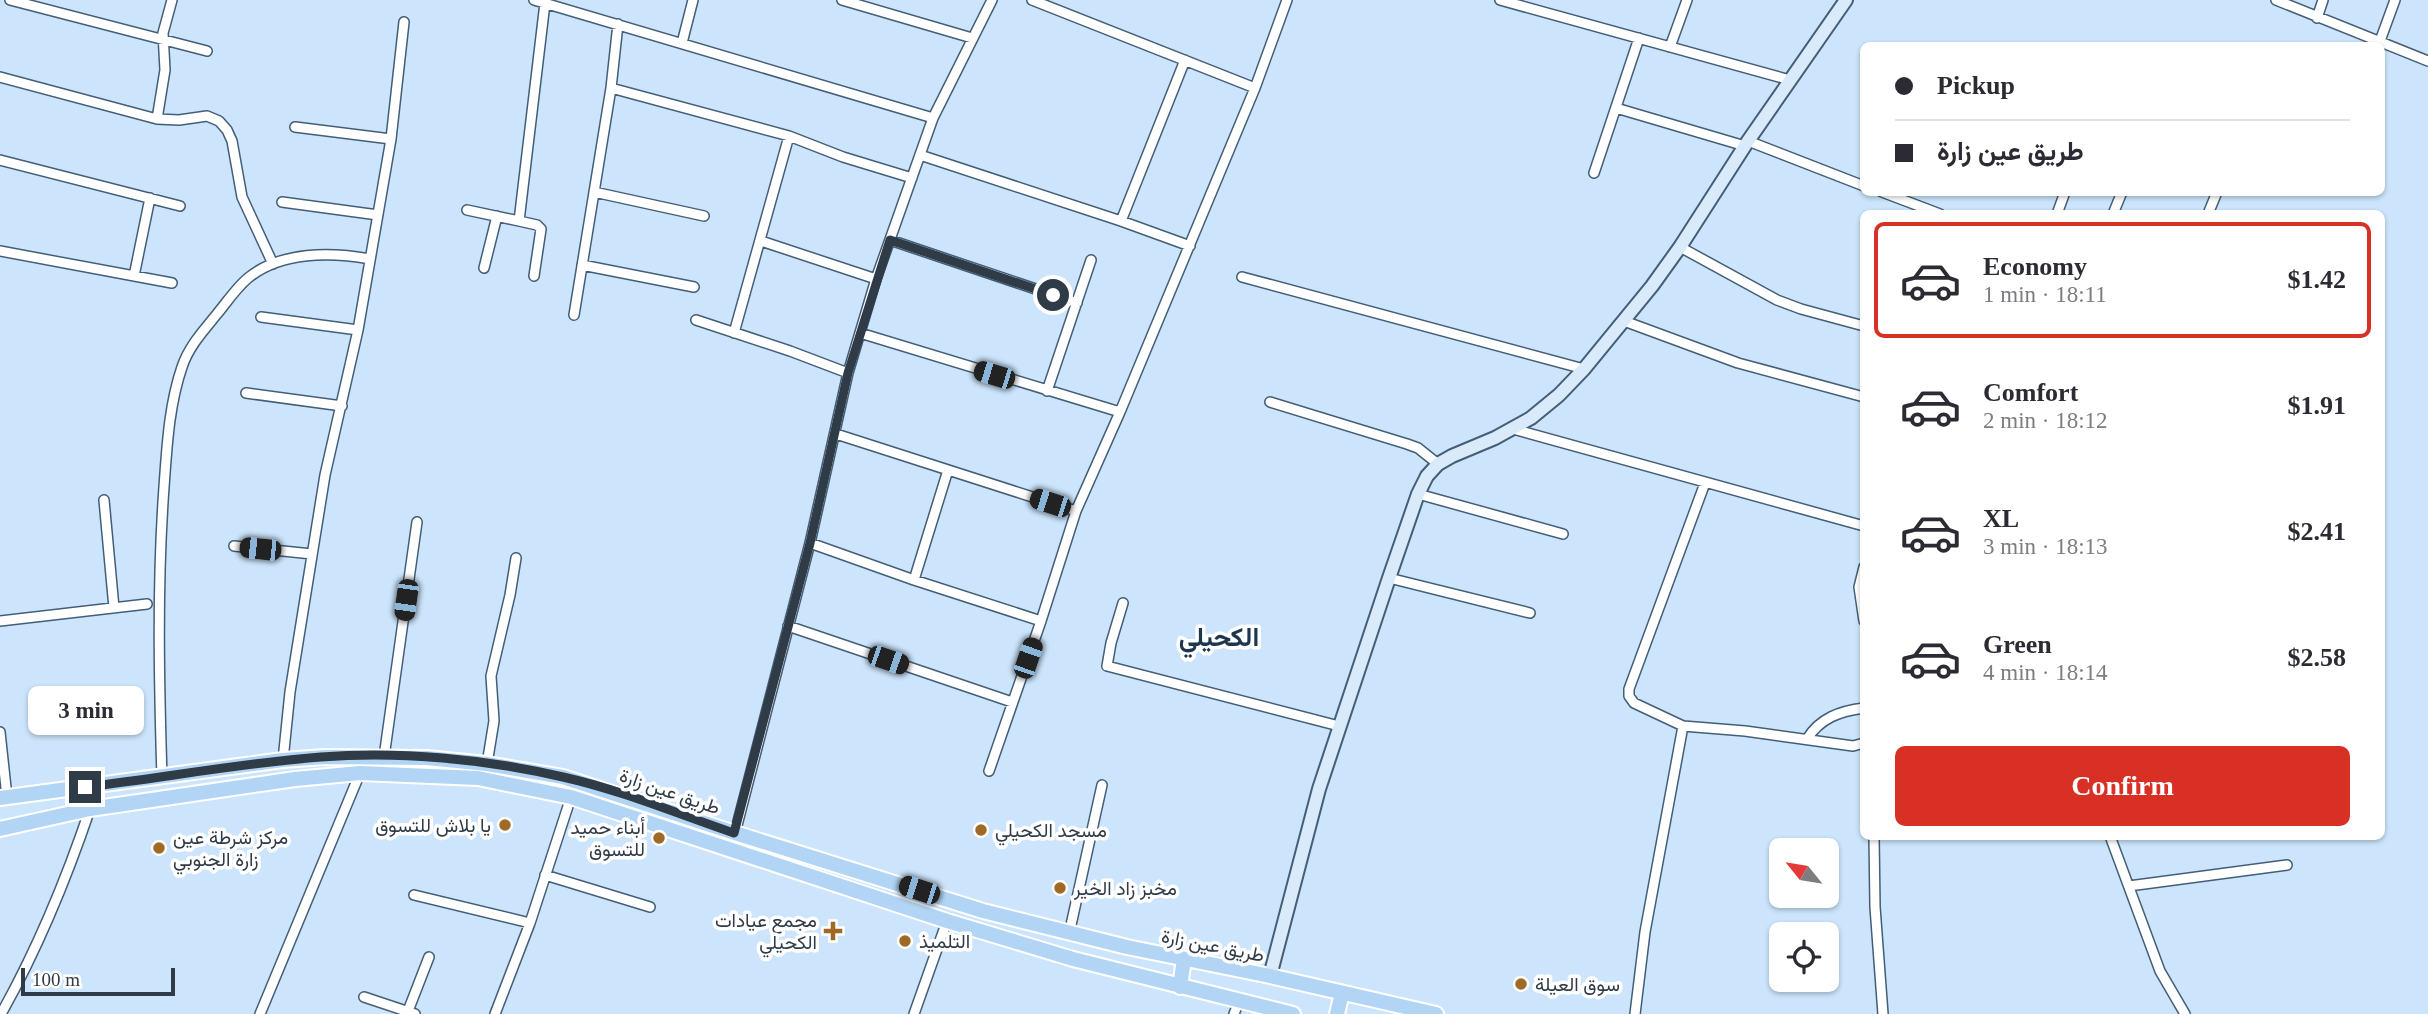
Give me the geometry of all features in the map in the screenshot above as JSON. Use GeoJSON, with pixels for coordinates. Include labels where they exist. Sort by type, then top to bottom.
{"type":"FeatureCollection","features":[{"type":"Feature","properties":{"kind":"main road","name":"طريق عين زارة"},"geometry":{"type":"LineString","coordinates":[[4,798],[283,760],[325,757],[384,757],[487,764],[574,780],[983,911],[1069,934],[1436,1014]]}},
{"type":"Feature","properties":{"kind":"main road","name":"طريق عين زارة"},"geometry":{"type":"LineString","coordinates":[[0,829],[90,809],[232,787],[360,773],[478,778],[572,797],[947,921],[1073,959],[1180,987],[1237,1008],[1293,1014]]}},
{"type":"Feature","properties":{"kind":"main road"},"geometry":{"type":"LineString","coordinates":[[1180,987],[1184,959]]}},
{"type":"Feature","properties":{"kind":"main road"},"geometry":{"type":"LineString","coordinates":[[1337,1014],[1342,993]]}},
{"type":"Feature","properties":{"kind":"street"},"geometry":{"type":"LineString","coordinates":[[10,0],[207,51]]}},
{"type":"Feature","properties":{"kind":"street"},"geometry":{"type":"LineString","coordinates":[[157,119],[165,70],[162,39],[172,0]]}},
{"type":"Feature","properties":{"kind":"street"},"geometry":{"type":"LineString","coordinates":[[534,0],[933,118]]}},
{"type":"Feature","properties":{"kind":"street"},"geometry":{"type":"LineString","coordinates":[[682,43],[693,0]]}},
{"type":"Feature","properties":{"kind":"street"},"geometry":{"type":"LineString","coordinates":[[842,0],[972,37]]}},
{"type":"Feature","properties":{"kind":"street"},"geometry":{"type":"LineString","coordinates":[[734,833],[810,543],[848,373],[876,279],[933,118],[992,0]]}},
{"type":"Feature","properties":{"kind":"street"},"geometry":{"type":"LineString","coordinates":[[1032,0],[1255,88]]}},
{"type":"Feature","properties":{"kind":"street"},"geometry":{"type":"LineString","coordinates":[[989,771],[1076,511],[1255,88],[1287,0]]}},
{"type":"Feature","properties":{"kind":"street"},"geometry":{"type":"LineString","coordinates":[[1500,0],[1790,80]]}},
{"type":"Feature","properties":{"kind":"street"},"geometry":{"type":"LineString","coordinates":[[1670,47],[1687,0]]}},
{"type":"Feature","properties":{"kind":"street"},"geometry":{"type":"LineString","coordinates":[[1270,976],[1316,800],[1339,726],[1418,494],[1427,476],[1438,464],[1452,456],[1513,429],[1559,395],[1584,369],[1680,247],[1746,144],[1846,0]]}},
{"type":"Feature","properties":{"kind":"street"},"geometry":{"type":"LineString","coordinates":[[2276,0],[2380,41],[2395,0]]}},
{"type":"Feature","properties":{"kind":"street"},"geometry":{"type":"LineString","coordinates":[[2316,18],[2323,0]]}},
{"type":"Feature","properties":{"kind":"street"},"geometry":{"type":"LineString","coordinates":[[519,221],[545,3]]}},
{"type":"Feature","properties":{"kind":"street"},"geometry":{"type":"LineString","coordinates":[[283,760],[289,692],[325,475],[358,330],[391,139],[404,22]]}},
{"type":"Feature","properties":{"kind":"street"},"geometry":{"type":"LineString","coordinates":[[574,315],[611,88],[618,24]]}},
{"type":"Feature","properties":{"kind":"street"},"geometry":{"type":"LineString","coordinates":[[1594,173],[1639,38]]}},
{"type":"Feature","properties":{"kind":"street"},"geometry":{"type":"LineString","coordinates":[[2385,43],[2428,61]]}},
{"type":"Feature","properties":{"kind":"street"},"geometry":{"type":"LineString","coordinates":[[1121,221],[1185,60]]}},
{"type":"Feature","properties":{"kind":"street"},"geometry":{"type":"LineString","coordinates":[[0,77],[157,119],[178,120],[206,116],[219,121],[228,130],[232,141],[242,197],[273,264]]}},
{"type":"Feature","properties":{"kind":"street"},"geometry":{"type":"LineString","coordinates":[[611,88],[789,136],[842,157],[912,178]]}},
{"type":"Feature","properties":{"kind":"street"},"geometry":{"type":"LineString","coordinates":[[1616,108],[1746,144],[1860,185]]}},
{"type":"Feature","properties":{"kind":"street"},"geometry":{"type":"LineString","coordinates":[[295,127],[391,139]]}},
{"type":"Feature","properties":{"kind":"street"},"geometry":{"type":"LineString","coordinates":[[734,333],[789,136]]}},
{"type":"Feature","properties":{"kind":"street"},"geometry":{"type":"LineString","coordinates":[[920,155],[1189,246]]}},
{"type":"Feature","properties":{"kind":"street"},"geometry":{"type":"LineString","coordinates":[[0,160],[180,206]]}},
{"type":"Feature","properties":{"kind":"street"},"geometry":{"type":"LineString","coordinates":[[594,192],[704,216]]}},
{"type":"Feature","properties":{"kind":"street"},"geometry":{"type":"LineString","coordinates":[[1893,196],[1929,210]]}},
{"type":"Feature","properties":{"kind":"street"},"geometry":{"type":"LineString","coordinates":[[134,276],[150,198]]}},
{"type":"Feature","properties":{"kind":"street"},"geometry":{"type":"LineString","coordinates":[[282,202],[378,215]]}},
{"type":"Feature","properties":{"kind":"street"},"geometry":{"type":"LineString","coordinates":[[467,210],[537,225],[541,229],[534,276]]}},
{"type":"Feature","properties":{"kind":"street"},"geometry":{"type":"LineString","coordinates":[[484,268],[497,216]]}},
{"type":"Feature","properties":{"kind":"street"},"geometry":{"type":"LineString","coordinates":[[890,240],[1077,303]]}},
{"type":"Feature","properties":{"kind":"street"},"geometry":{"type":"LineString","coordinates":[[761,241],[876,279]]}},
{"type":"Feature","properties":{"kind":"street"},"geometry":{"type":"LineString","coordinates":[[1680,247],[1777,300],[1860,325]]}},
{"type":"Feature","properties":{"kind":"street"},"geometry":{"type":"LineString","coordinates":[[0,251],[172,283]]}},
{"type":"Feature","properties":{"kind":"street"},"geometry":{"type":"LineString","coordinates":[[162,778],[160,552],[174,392],[183,364],[202,332],[247,279],[273,264],[323,255],[370,259]]}},
{"type":"Feature","properties":{"kind":"street"},"geometry":{"type":"LineString","coordinates":[[1047,391],[1091,260]]}},
{"type":"Feature","properties":{"kind":"street"},"geometry":{"type":"LineString","coordinates":[[582,265],[694,287]]}},
{"type":"Feature","properties":{"kind":"street"},"geometry":{"type":"LineString","coordinates":[[1241,277],[1584,369]]}},
{"type":"Feature","properties":{"kind":"street"},"geometry":{"type":"LineString","coordinates":[[261,317],[358,330]]}},
{"type":"Feature","properties":{"kind":"street"},"geometry":{"type":"LineString","coordinates":[[696,320],[848,373]]}},
{"type":"Feature","properties":{"kind":"street"},"geometry":{"type":"LineString","coordinates":[[1624,321],[1738,363],[1860,396]]}},
{"type":"Feature","properties":{"kind":"street"},"geometry":{"type":"LineString","coordinates":[[860,333],[1120,412]]}},
{"type":"Feature","properties":{"kind":"street"},"geometry":{"type":"LineString","coordinates":[[246,393],[342,406]]}},
{"type":"Feature","properties":{"kind":"street"},"geometry":{"type":"LineString","coordinates":[[1270,402],[1418,448],[1438,464]]}},
{"type":"Feature","properties":{"kind":"street"},"geometry":{"type":"LineString","coordinates":[[1513,429],[1860,525]]}},
{"type":"Feature","properties":{"kind":"street"},"geometry":{"type":"LineString","coordinates":[[836,434],[1076,511]]}},
{"type":"Feature","properties":{"kind":"street"},"geometry":{"type":"LineString","coordinates":[[914,580],[948,470]]}},
{"type":"Feature","properties":{"kind":"street"},"geometry":{"type":"LineString","coordinates":[[1705,483],[1629,689],[1629,696],[1634,704],[1683,726],[1745,731],[1853,746],[1860,744]]}},
{"type":"Feature","properties":{"kind":"street"},"geometry":{"type":"LineString","coordinates":[[1418,494],[1563,534]]}},
{"type":"Feature","properties":{"kind":"street"},"geometry":{"type":"LineString","coordinates":[[103,500],[114,608]]}},
{"type":"Feature","properties":{"kind":"street"},"geometry":{"type":"LineString","coordinates":[[384,757],[417,522]]}},
{"type":"Feature","properties":{"kind":"street"},"geometry":{"type":"LineString","coordinates":[[810,543],[1041,621]]}},
{"type":"Feature","properties":{"kind":"street"},"geometry":{"type":"LineString","coordinates":[[234,546],[312,554]]}},
{"type":"Feature","properties":{"kind":"street"},"geometry":{"type":"LineString","coordinates":[[487,764],[494,721],[491,676],[516,558]]}},
{"type":"Feature","properties":{"kind":"street"},"geometry":{"type":"LineString","coordinates":[[1389,578],[1530,613]]}},
{"type":"Feature","properties":{"kind":"street"},"geometry":{"type":"LineString","coordinates":[[1124,603],[1111,643],[1107,666],[1339,726]]}},
{"type":"Feature","properties":{"kind":"street"},"geometry":{"type":"LineString","coordinates":[[0,621],[147,604]]}},
{"type":"Feature","properties":{"kind":"street"},"geometry":{"type":"LineString","coordinates":[[788,626],[1012,702]]}},
{"type":"Feature","properties":{"kind":"street"},"geometry":{"type":"LineString","coordinates":[[1807,739],[1815,727],[1841,711],[1860,709]]}},
{"type":"Feature","properties":{"kind":"street"},"geometry":{"type":"LineString","coordinates":[[1635,1014],[1645,932],[1683,726]]}},
{"type":"Feature","properties":{"kind":"street"},"geometry":{"type":"LineString","coordinates":[[0,732],[4,798]]}},
{"type":"Feature","properties":{"kind":"street"},"geometry":{"type":"LineString","coordinates":[[260,1014],[360,773]]}},
{"type":"Feature","properties":{"kind":"street"},"geometry":{"type":"LineString","coordinates":[[1069,934],[1102,785]]}},
{"type":"Feature","properties":{"kind":"street"},"geometry":{"type":"LineString","coordinates":[[495,1014],[530,923],[572,797]]}},
{"type":"Feature","properties":{"kind":"street"},"geometry":{"type":"LineString","coordinates":[[1,1014],[32,958],[66,879],[90,809]]}},
{"type":"Feature","properties":{"kind":"street"},"geometry":{"type":"LineString","coordinates":[[1874,840],[1875,907],[1883,1014]]}},
{"type":"Feature","properties":{"kind":"street"},"geometry":{"type":"LineString","coordinates":[[2112,840],[2160,971],[2185,1014]]}},
{"type":"Feature","properties":{"kind":"street"},"geometry":{"type":"LineString","coordinates":[[2129,886],[2287,865]]}},
{"type":"Feature","properties":{"kind":"street"},"geometry":{"type":"LineString","coordinates":[[545,875],[650,907]]}},
{"type":"Feature","properties":{"kind":"street"},"geometry":{"type":"LineString","coordinates":[[414,895],[530,923]]}},
{"type":"Feature","properties":{"kind":"street"},"geometry":{"type":"LineString","coordinates":[[914,1014],[947,921]]}},
{"type":"Feature","properties":{"kind":"street"},"geometry":{"type":"LineString","coordinates":[[364,997],[411,1013],[429,957]]}},
{"type":"Feature","properties":{"kind":"place","name":"يا بلاش للتسوق"},"geometry":{"type":"Point","coordinates":[505,825]}},
{"type":"Feature","properties":{"kind":"place","name":"مسجد الكحيلي"},"geometry":{"type":"Point","coordinates":[981,830]}},
{"type":"Feature","properties":{"kind":"place","name":"أبناء حميد للتسوق"},"geometry":{"type":"Point","coordinates":[659,838]}},
{"type":"Feature","properties":{"kind":"place","name":"مركز شرطة عين زارة الجنوبي"},"geometry":{"type":"Point","coordinates":[159,848]}},
{"type":"Feature","properties":{"kind":"place","name":"مخبز زاد الخير"},"geometry":{"type":"Point","coordinates":[1060,888]}},
{"type":"Feature","properties":{"kind":"place","name":"مجمع عيادات الكحيلي"},"geometry":{"type":"Point","coordinates":[833,931]}},
{"type":"Feature","properties":{"kind":"place","name":"التلميذ"},"geometry":{"type":"Point","coordinates":[905,941]}},
{"type":"Feature","properties":{"kind":"place","name":"سوق العيلة"},"geometry":{"type":"Point","coordinates":[1521,984]}},
{"type":"Feature","properties":{"kind":"district","name":"الكحيلي"},"geometry":{"type":"Point","coordinates":[1219,637]}},
{"type":"Feature","properties":{"kind":"route"},"geometry":{"type":"LineString","coordinates":[[85,787],[304,758],[427,758],[487,764],[563,777],[734,833],[810,543],[848,373],[890,240],[1053,295]]}}]}
